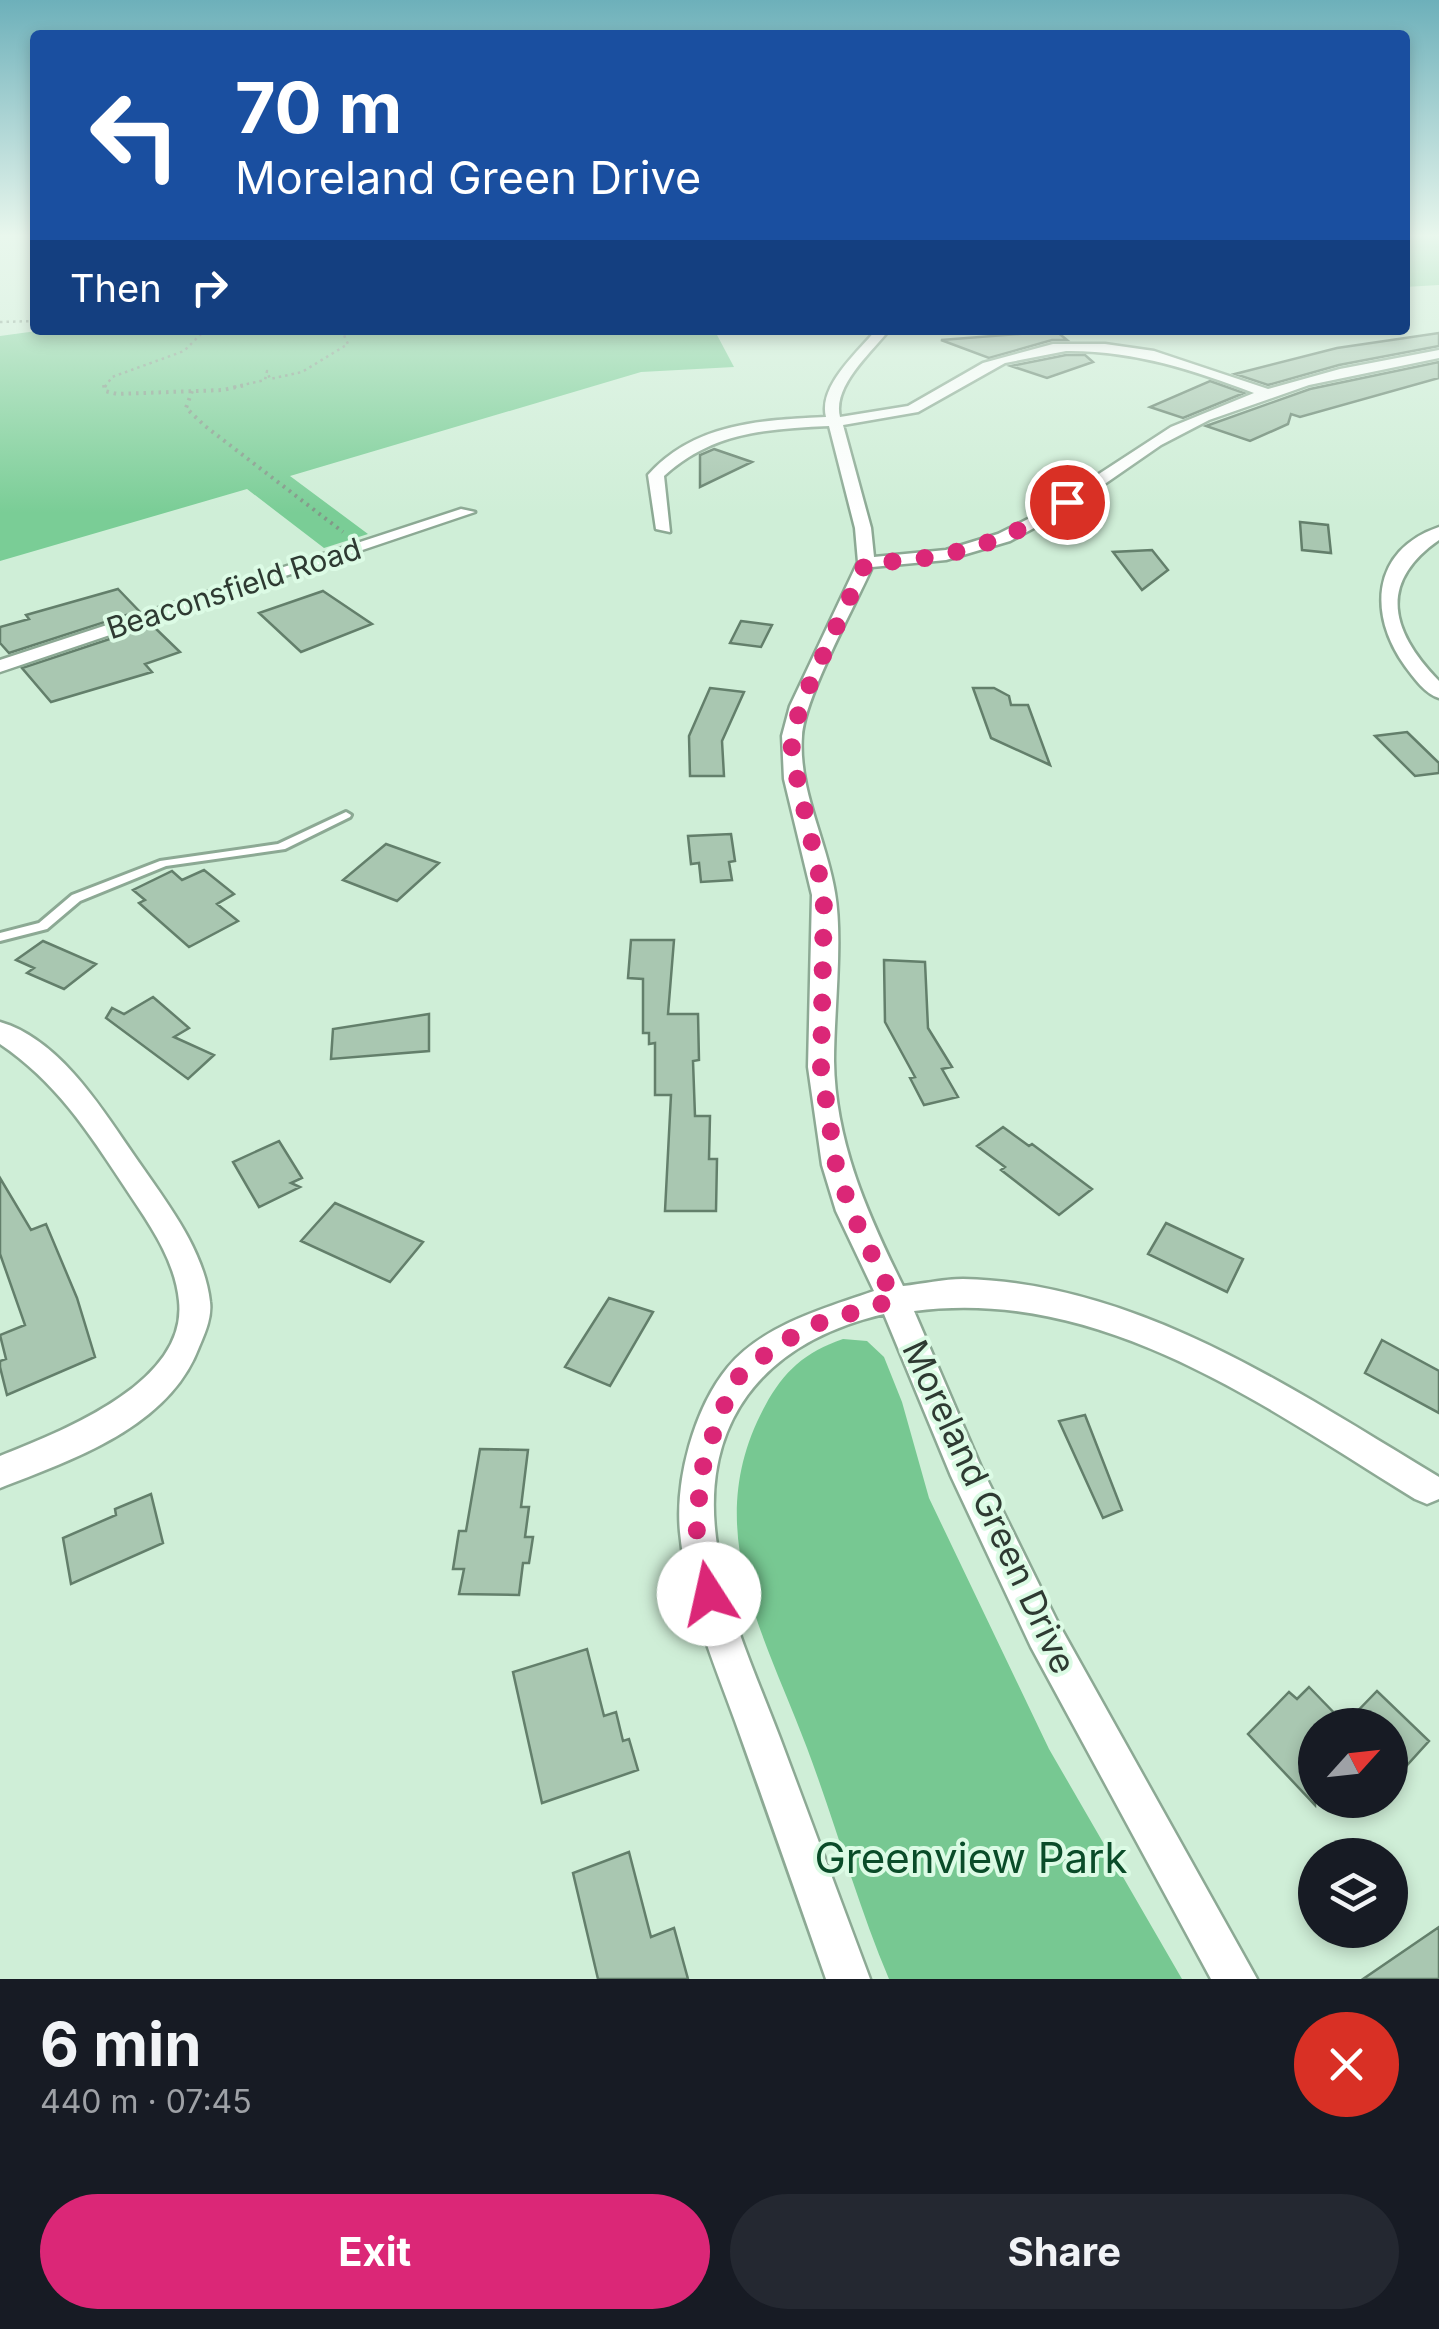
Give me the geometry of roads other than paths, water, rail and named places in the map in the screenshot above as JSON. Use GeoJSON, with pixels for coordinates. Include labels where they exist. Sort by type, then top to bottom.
{"type":"FeatureCollection","features":[{"type":"Feature","properties":{"kind":"street"},"geometry":{"type":"LineString","coordinates":[[879,335],[840,382],[832,403],[832,420],[863,528],[866,562],[918,559],[1010,535],[1044,518],[1176,430],[1365,367],[1439,354]]}},
{"type":"Feature","properties":{"kind":"street"},"geometry":{"type":"LineString","coordinates":[[664,530],[656,475],[678,455],[706,440],[740,431],[902,412],[924,404],[994,363],[1063,347],[1155,354],[1272,395]]}},
{"type":"Feature","properties":{"kind":"street","name":"Beaconsfield Road"},"geometry":{"type":"LineString","coordinates":[[0,666],[467,512]]}},
{"type":"Feature","properties":{"kind":"street"},"geometry":{"type":"LineString","coordinates":[[1439,532],[1405,556],[1394,570],[1386,602],[1397,640],[1439,692]]}},
{"type":"Feature","properties":{"kind":"street","name":"Moreland Green Drive"},"geometry":{"type":"LineString","coordinates":[[866,562],[800,706],[791,751],[824,896],[821,1068],[836,1165],[851,1211],[894,1300],[968,1476],[1044,1634],[1235,1979]]}},
{"type":"Feature","properties":{"kind":"street"},"geometry":{"type":"LineString","coordinates":[[0,1031],[30,1049],[76,1090],[171,1234],[196,1306],[186,1349],[155,1390],[108,1424],[0,1472]]}},
{"type":"Feature","properties":{"kind":"street"},"geometry":{"type":"LineString","coordinates":[[848,1979],[709,1594],[696,1526],[702,1470],[718,1419],[737,1378],[777,1345],[816,1324],[894,1300],[932,1292],[986,1292],[1056,1302],[1111,1318],[1206,1357],[1426,1488]]}},
{"type":"Feature","properties":{"kind":"lane"},"geometry":{"type":"LineString","coordinates":[[0,937],[43,926],[76,898],[164,863],[281,847],[346,815]]}},
{"type":"Feature","properties":{"kind":"park label","name":"Greenview Park"},"geometry":{"type":"Point","coordinates":[971,1858]}}]}
